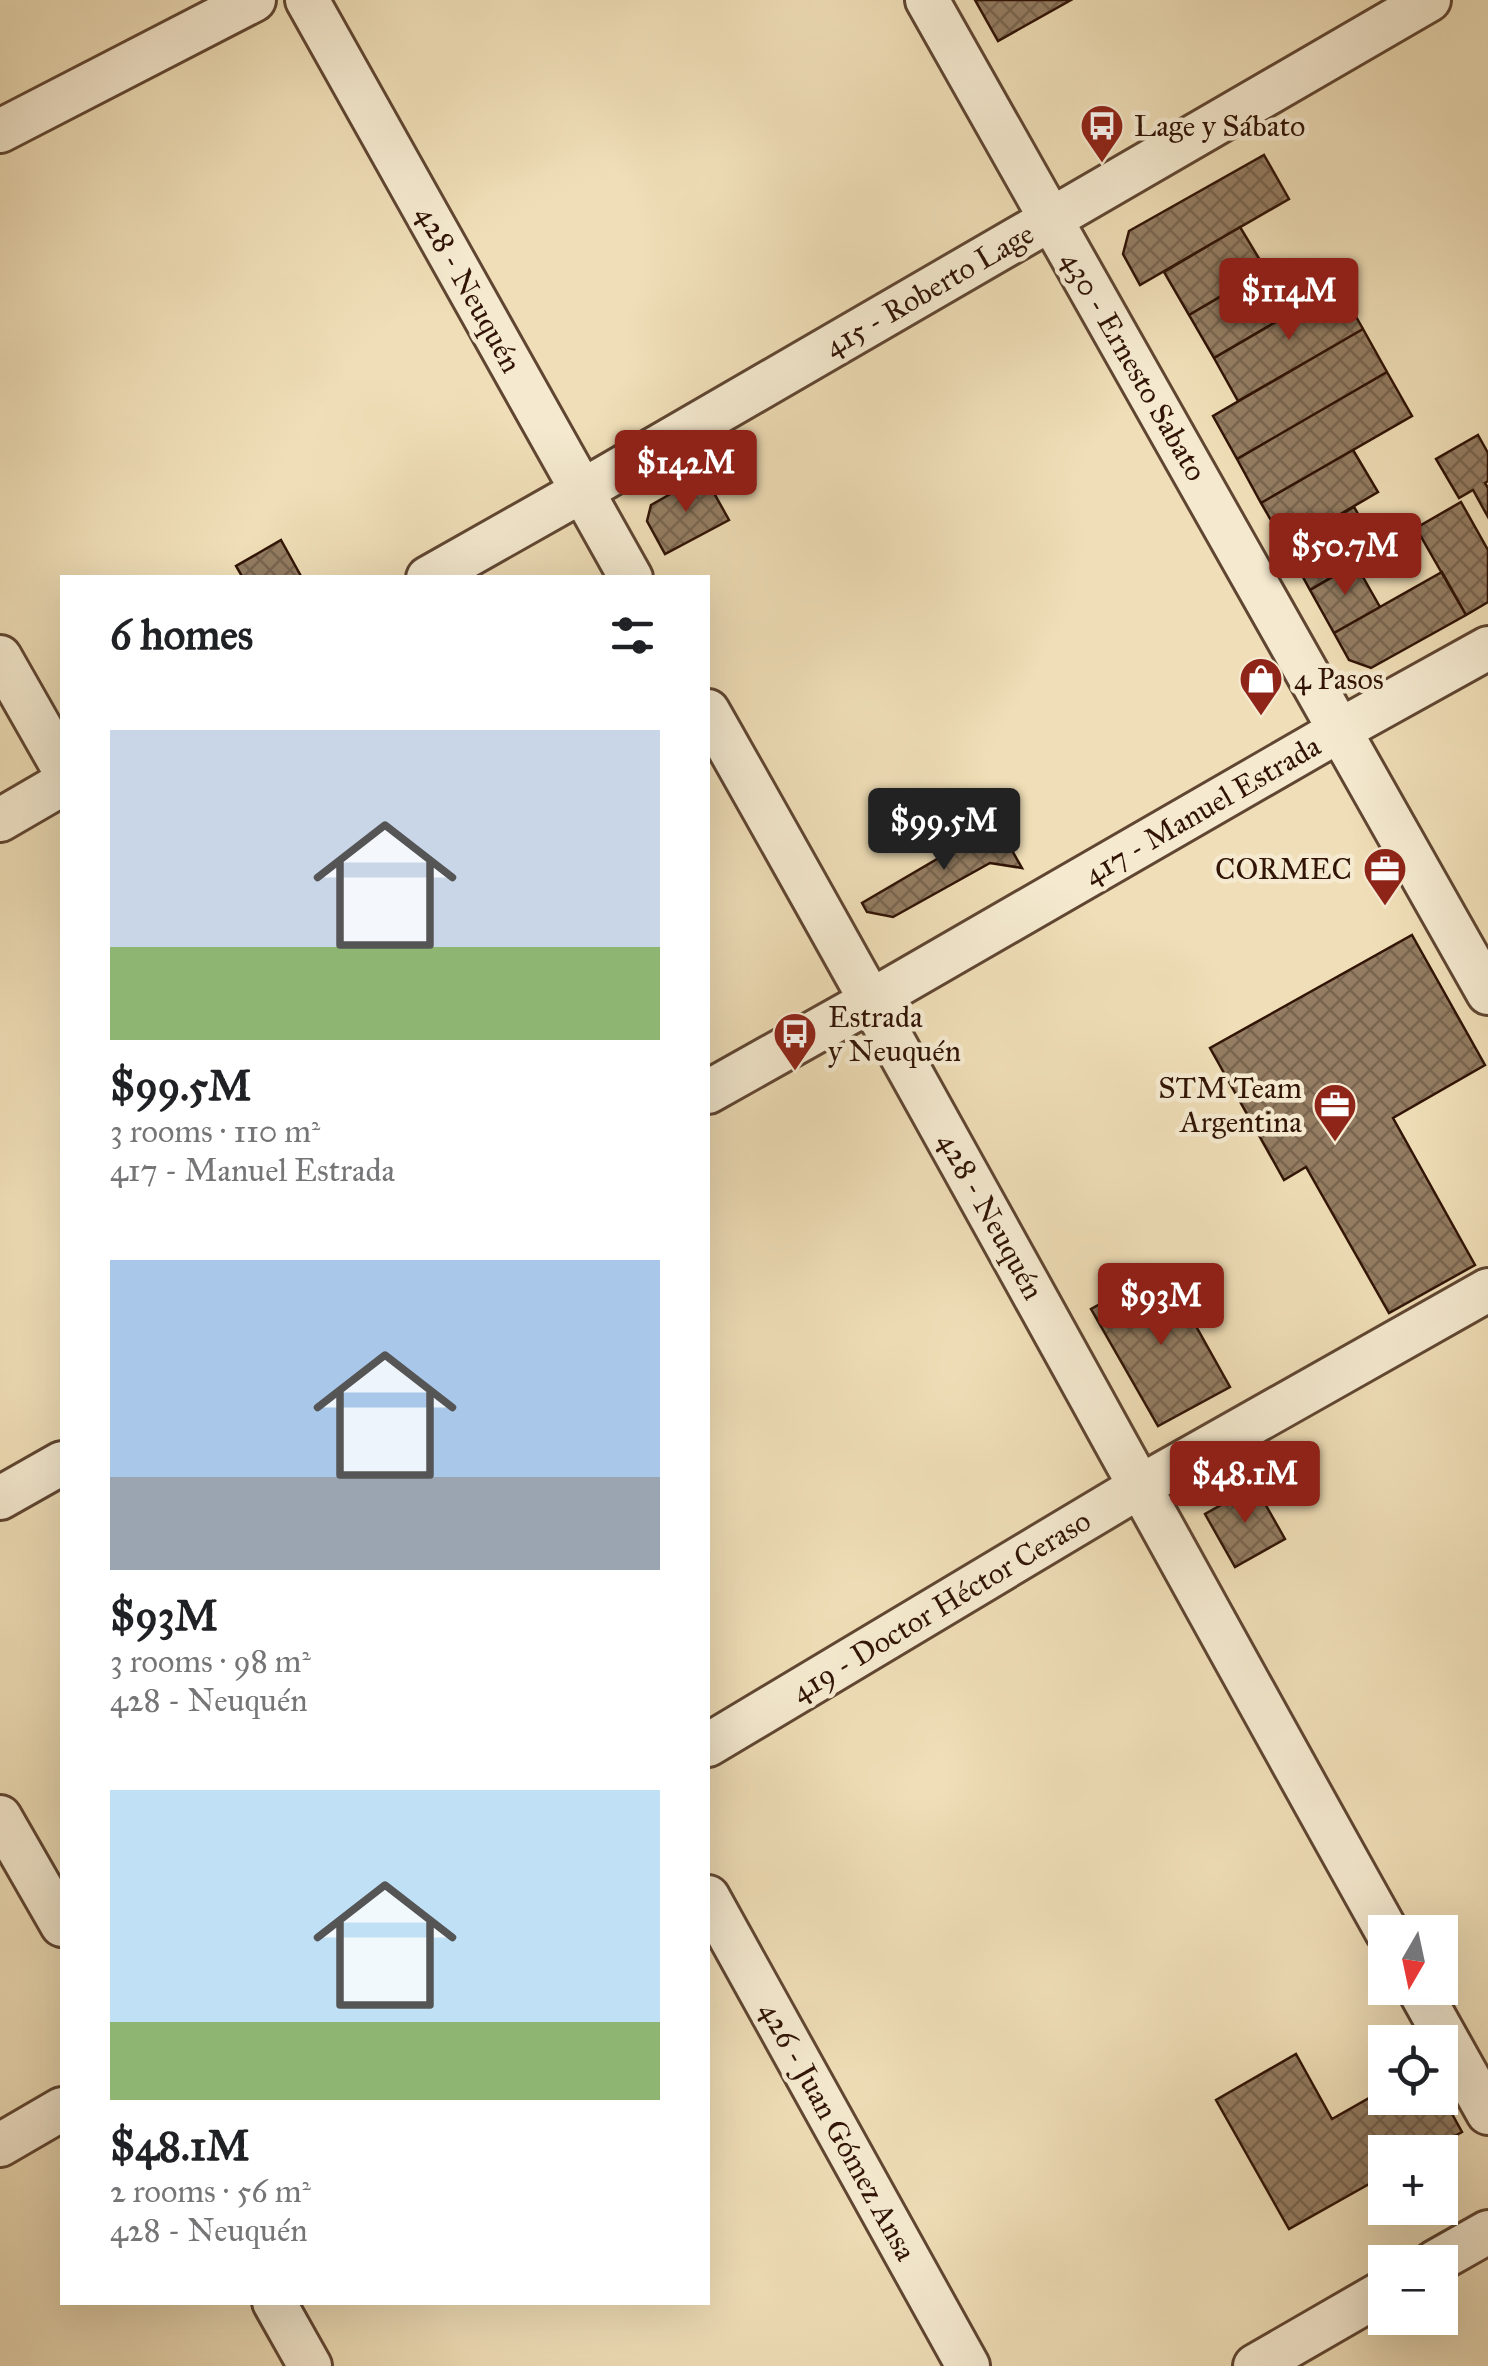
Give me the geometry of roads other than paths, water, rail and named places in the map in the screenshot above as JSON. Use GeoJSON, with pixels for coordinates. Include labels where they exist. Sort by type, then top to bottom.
{"type":"FeatureCollection","features":[{"type":"Feature","properties":{"kind":"street"},"geometry":{"type":"LineString","coordinates":[[0,132],[254,0]]}},
{"type":"Feature","properties":{"kind":"street","name":"428 - Neuquén"},"geometry":{"type":"LineString","coordinates":[[308,0],[629,575]]}},
{"type":"Feature","properties":{"kind":"street","name":"430 - Ernesto Sabato"},"geometry":{"type":"LineString","coordinates":[[927,0],[1488,993]]}},
{"type":"Feature","properties":{"kind":"street","name":"415 - Roberto Lage"},"geometry":{"type":"LineString","coordinates":[[433,575],[1429,0]]}},
{"type":"Feature","properties":{"kind":"street","name":"417 - Manuel Estrada"},"geometry":{"type":"LineString","coordinates":[[710,1091],[1488,648]]}},
{"type":"Feature","properties":{"kind":"street"},"geometry":{"type":"LineString","coordinates":[[0,656],[60,762]]}},
{"type":"Feature","properties":{"kind":"street","name":"428 - Neuquén"},"geometry":{"type":"LineString","coordinates":[[710,716],[872,1000],[1378,1915]]}},
{"type":"Feature","properties":{"kind":"street"},"geometry":{"type":"LineString","coordinates":[[0,820],[60,785]]}},
{"type":"Feature","properties":{"kind":"street","name":"419 - Doctor Héctor Ceraso"},"geometry":{"type":"LineString","coordinates":[[710,1745],[1139,1487],[1488,1290]]}},
{"type":"Feature","properties":{"kind":"street"},"geometry":{"type":"LineString","coordinates":[[0,1498],[60,1464]]}},
{"type":"Feature","properties":{"kind":"street"},"geometry":{"type":"LineString","coordinates":[[0,1817],[60,1922]]}},
{"type":"Feature","properties":{"kind":"street","name":"426 - Juan Gómez Ansa"},"geometry":{"type":"LineString","coordinates":[[710,1901],[968,2366]]}},
{"type":"Feature","properties":{"kind":"street"},"geometry":{"type":"LineString","coordinates":[[1428,2005],[1488,2113]]}},
{"type":"Feature","properties":{"kind":"street"},"geometry":{"type":"LineString","coordinates":[[0,2145],[60,2110]]}},
{"type":"Feature","properties":{"kind":"street"},"geometry":{"type":"LineString","coordinates":[[1458,2249],[1488,2232]]}},
{"type":"Feature","properties":{"kind":"street"},"geometry":{"type":"LineString","coordinates":[[1255,2366],[1368,2301]]}},
{"type":"Feature","properties":{"kind":"street"},"geometry":{"type":"LineString","coordinates":[[276,2305],[310,2366]]}},
{"type":"Feature","properties":{"kind":"place","name":"Lage y Sábato"},"geometry":{"type":"Point","coordinates":[1102,164]}},
{"type":"Feature","properties":{"kind":"place","name":"4 Pasos"},"geometry":{"type":"Point","coordinates":[1261,717]}},
{"type":"Feature","properties":{"kind":"place","name":"CORMEC"},"geometry":{"type":"Point","coordinates":[1385,907]}},
{"type":"Feature","properties":{"kind":"place","name":"Estrada y Neuquén"},"geometry":{"type":"Point","coordinates":[795,1072]}},
{"type":"Feature","properties":{"kind":"place","name":"STM Team Argentina"},"geometry":{"type":"Point","coordinates":[1335,1143]}}]}
